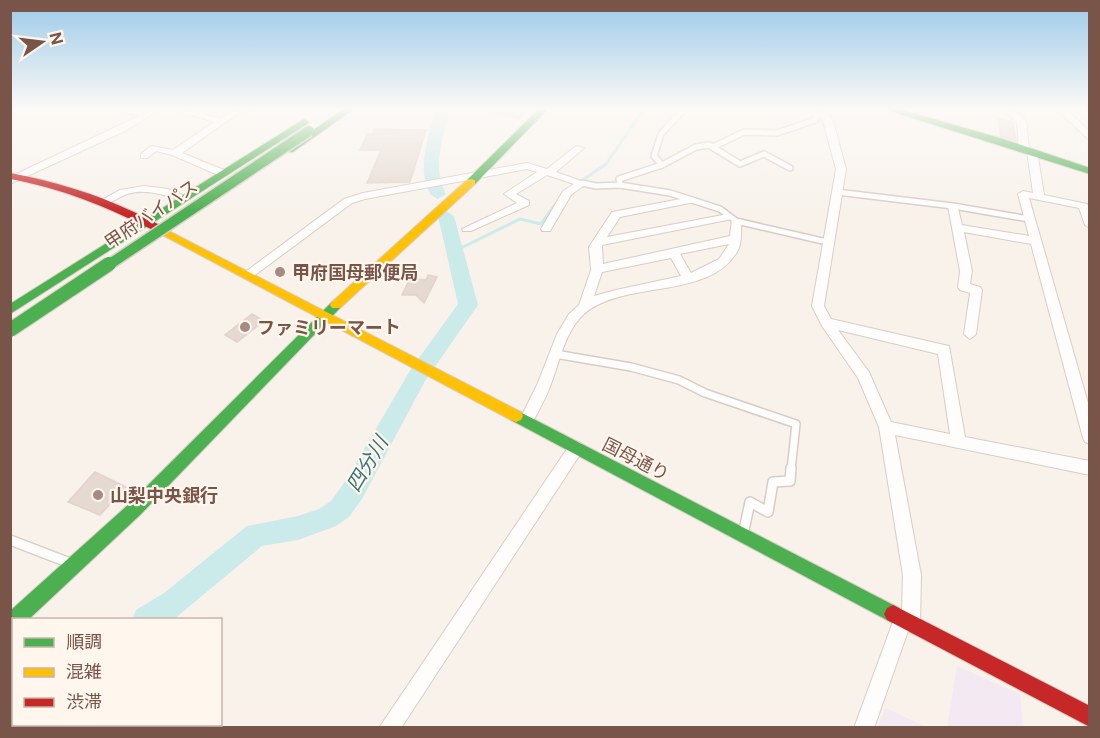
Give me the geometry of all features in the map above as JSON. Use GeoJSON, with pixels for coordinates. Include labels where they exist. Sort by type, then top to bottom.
{"type":"FeatureCollection","features":[{"type":"Feature","properties":{"kind":"main road"},"geometry":{"type":"LineString","coordinates":[[10,310],[269,143]]}},
{"type":"Feature","properties":{"kind":"main road","name":"甲府バイパス"},"geometry":{"type":"LineString","coordinates":[[10,319],[283,143]]}},
{"type":"Feature","properties":{"kind":"main road","name":"甲府バイパス"},"geometry":{"type":"LineString","coordinates":[[10,330],[284,143]]}},
{"type":"Feature","properties":{"kind":"main road"},"geometry":{"type":"LineString","coordinates":[[10,338],[299,143]]}},
{"type":"Feature","properties":{"kind":"main road"},"geometry":{"type":"LineString","coordinates":[[17,618],[78,566],[325,316],[392,252],[482,173],[511,143]]}},
{"type":"Feature","properties":{"kind":"main road"},"geometry":{"type":"LineString","coordinates":[[1006,143],[1089,171]]}},
{"type":"Feature","properties":{"kind":"main road","name":"国母通り"},"geometry":{"type":"LineString","coordinates":[[13,178],[52,184],[105,201],[1089,717]]}},
{"type":"Feature","properties":{"kind":"street"},"geometry":{"type":"LineString","coordinates":[[13,178],[89,143]]}},
{"type":"Feature","properties":{"kind":"street"},"geometry":{"type":"LineString","coordinates":[[175,153],[189,143]]}},
{"type":"Feature","properties":{"kind":"street"},"geometry":{"type":"LineString","coordinates":[[834,143],[839,160],[837,192],[818,306],[826,323],[864,376],[876,399],[886,427],[912,574],[907,621],[864,728]]}},
{"type":"Feature","properties":{"kind":"street"},"geometry":{"type":"LineString","coordinates":[[1026,143],[1039,197]]}},
{"type":"Feature","properties":{"kind":"street"},"geometry":{"type":"LineString","coordinates":[[144,156],[154,148],[175,153],[222,173]]}},
{"type":"Feature","properties":{"kind":"street"},"geometry":{"type":"LineString","coordinates":[[467,229],[525,203],[509,194],[548,172],[579,148]]}},
{"type":"Feature","properties":{"kind":"street"},"geometry":{"type":"LineString","coordinates":[[247,275],[348,201],[363,196],[527,166],[582,183]]}},
{"type":"Feature","properties":{"kind":"street"},"geometry":{"type":"LineString","coordinates":[[546,229],[567,193],[582,183]]}},
{"type":"Feature","properties":{"kind":"street"},"geometry":{"type":"LineString","coordinates":[[105,201],[120,191],[128,189],[173,192],[184,198]]}},
{"type":"Feature","properties":{"kind":"street"},"geometry":{"type":"LineString","coordinates":[[1089,225],[1083,206],[1023,195],[1089,438]]}},
{"type":"Feature","properties":{"kind":"street"},"geometry":{"type":"LineString","coordinates":[[526,421],[546,381],[563,332],[584,308],[597,269],[599,257],[595,247],[616,214],[691,200]]}},
{"type":"Feature","properties":{"kind":"street"},"geometry":{"type":"LineString","coordinates":[[953,206],[966,271],[964,287],[976,290],[970,334]]}},
{"type":"Feature","properties":{"kind":"street"},"geometry":{"type":"LineString","coordinates":[[584,308],[609,296],[688,278],[724,261],[733,249],[734,239],[732,219],[598,242]]}},
{"type":"Feature","properties":{"kind":"street"},"geometry":{"type":"LineString","coordinates":[[958,228],[1035,241]]}},
{"type":"Feature","properties":{"kind":"street"},"geometry":{"type":"LineString","coordinates":[[674,255],[674,251],[734,239]]}},
{"type":"Feature","properties":{"kind":"street"},"geometry":{"type":"LineString","coordinates":[[597,269],[674,255]]}},
{"type":"Feature","properties":{"kind":"street"},"geometry":{"type":"LineString","coordinates":[[674,255],[688,278]]}},
{"type":"Feature","properties":{"kind":"street"},"geometry":{"type":"LineString","coordinates":[[826,323],[944,350],[958,440]]}},
{"type":"Feature","properties":{"kind":"street"},"geometry":{"type":"LineString","coordinates":[[886,427],[1089,468]]}},
{"type":"Feature","properties":{"kind":"street"},"geometry":{"type":"LineString","coordinates":[[389,728],[576,448]]}},
{"type":"Feature","properties":{"kind":"lane"},"geometry":{"type":"LineString","coordinates":[[657,143],[654,156],[662,165]]}},
{"type":"Feature","properties":{"kind":"lane"},"geometry":{"type":"LineString","coordinates":[[620,185],[619,179],[662,165],[696,147],[720,143]]}},
{"type":"Feature","properties":{"kind":"lane"},"geometry":{"type":"LineString","coordinates":[[715,146],[740,164],[764,154],[790,168]]}},
{"type":"Feature","properties":{"kind":"lane"},"geometry":{"type":"LineString","coordinates":[[582,183],[597,186],[620,185],[670,193],[720,209],[732,219],[827,242]]}},
{"type":"Feature","properties":{"kind":"lane"},"geometry":{"type":"LineString","coordinates":[[837,192],[953,206],[1029,219]]}},
{"type":"Feature","properties":{"kind":"lane"},"geometry":{"type":"LineString","coordinates":[[555,354],[631,367],[680,380],[705,393],[796,424],[790,481],[773,482],[768,512],[750,502],[743,535]]}},
{"type":"Feature","properties":{"kind":"lane"},"geometry":{"type":"LineString","coordinates":[[10,540],[78,566]]}},
{"type":"Feature","properties":{"kind":"shaded area"},"geometry":{"type":"Polygon","coordinates":[[[957,666],[1020,694],[1023,727],[947,728],[957,666]]]}},
{"type":"Feature","properties":{"kind":"shaded area"},"geometry":{"type":"Polygon","coordinates":[[[886,708],[926,727],[878,727],[886,708]]]}},
{"type":"Feature","properties":{"kind":"building"},"geometry":{"type":"Polygon","coordinates":[[[363,143],[422,143],[410,182],[367,183],[381,150],[360,150],[363,143]]]}},
{"type":"Feature","properties":{"kind":"building"},"geometry":{"type":"Polygon","coordinates":[[[428,275],[437,277],[424,303],[416,295],[402,295],[410,278],[426,280],[428,275]]]}},
{"type":"Feature","properties":{"kind":"building"},"geometry":{"type":"Polygon","coordinates":[[[252,314],[264,321],[237,342],[225,335],[252,314]]]}},
{"type":"Feature","properties":{"kind":"building"},"geometry":{"type":"Polygon","coordinates":[[[95,472],[126,487],[100,515],[68,502],[95,472]]]}},
{"type":"Feature","properties":{"kind":"waterway","name":"四分川"},"geometry":{"type":"LineString","coordinates":[[433,143],[430,172],[438,194]]}},
{"type":"Feature","properties":{"kind":"waterway"},"geometry":{"type":"LineString","coordinates":[[580,182],[606,164],[620,143]]}},
{"type":"Feature","properties":{"kind":"waterway"},"geometry":{"type":"LineString","coordinates":[[455,251],[520,219],[541,224],[557,202]]}},
{"type":"Feature","properties":{"kind":"waterway","name":"四分川"},"geometry":{"type":"LineString","coordinates":[[149,618],[174,603],[256,535],[298,528],[327,518],[340,509],[353,491],[418,375],[468,305],[446,216]]}},
{"type":"Feature","properties":{"kind":"traffic: fast"},"geometry":{"type":"LineString","coordinates":[[10,310],[270,143]]}},
{"type":"Feature","properties":{"kind":"traffic: fast"},"geometry":{"type":"LineString","coordinates":[[10,330],[290,143]]}},
{"type":"Feature","properties":{"kind":"traffic: fast"},"geometry":{"type":"LineString","coordinates":[[290,150],[300,143]]}},
{"type":"Feature","properties":{"kind":"traffic: fast"},"geometry":{"type":"LineString","coordinates":[[471,182],[510,143]]}},
{"type":"Feature","properties":{"kind":"traffic: fast"},"geometry":{"type":"LineString","coordinates":[[1007,143],[1090,171]]}},
{"type":"Feature","properties":{"kind":"traffic: fast"},"geometry":{"type":"LineString","coordinates":[[16,618],[135,509],[336,305]]}},
{"type":"Feature","properties":{"kind":"traffic: fast"},"geometry":{"type":"LineString","coordinates":[[516,416],[893,614]]}},
{"type":"Feature","properties":{"kind":"traffic: slow"},"geometry":{"type":"LineString","coordinates":[[336,305],[471,182]]}},
{"type":"Feature","properties":{"kind":"traffic: slow"},"geometry":{"type":"LineString","coordinates":[[159,229],[516,416]]}},
{"type":"Feature","properties":{"kind":"traffic: jam"},"geometry":{"type":"LineString","coordinates":[[10,176],[49,184],[86,196],[159,229]]}},
{"type":"Feature","properties":{"kind":"traffic: jam"},"geometry":{"type":"LineString","coordinates":[[893,614],[1090,717]]}},
{"type":"Feature","properties":{"kind":"place","name":"甲府国母郵便局"},"geometry":{"type":"Point","coordinates":[280,272]}},
{"type":"Feature","properties":{"kind":"place","name":"ファミリーマート"},"geometry":{"type":"Point","coordinates":[245,327]}},
{"type":"Feature","properties":{"kind":"place","name":"山梨中央銀行"},"geometry":{"type":"Point","coordinates":[98,495]}}]}
